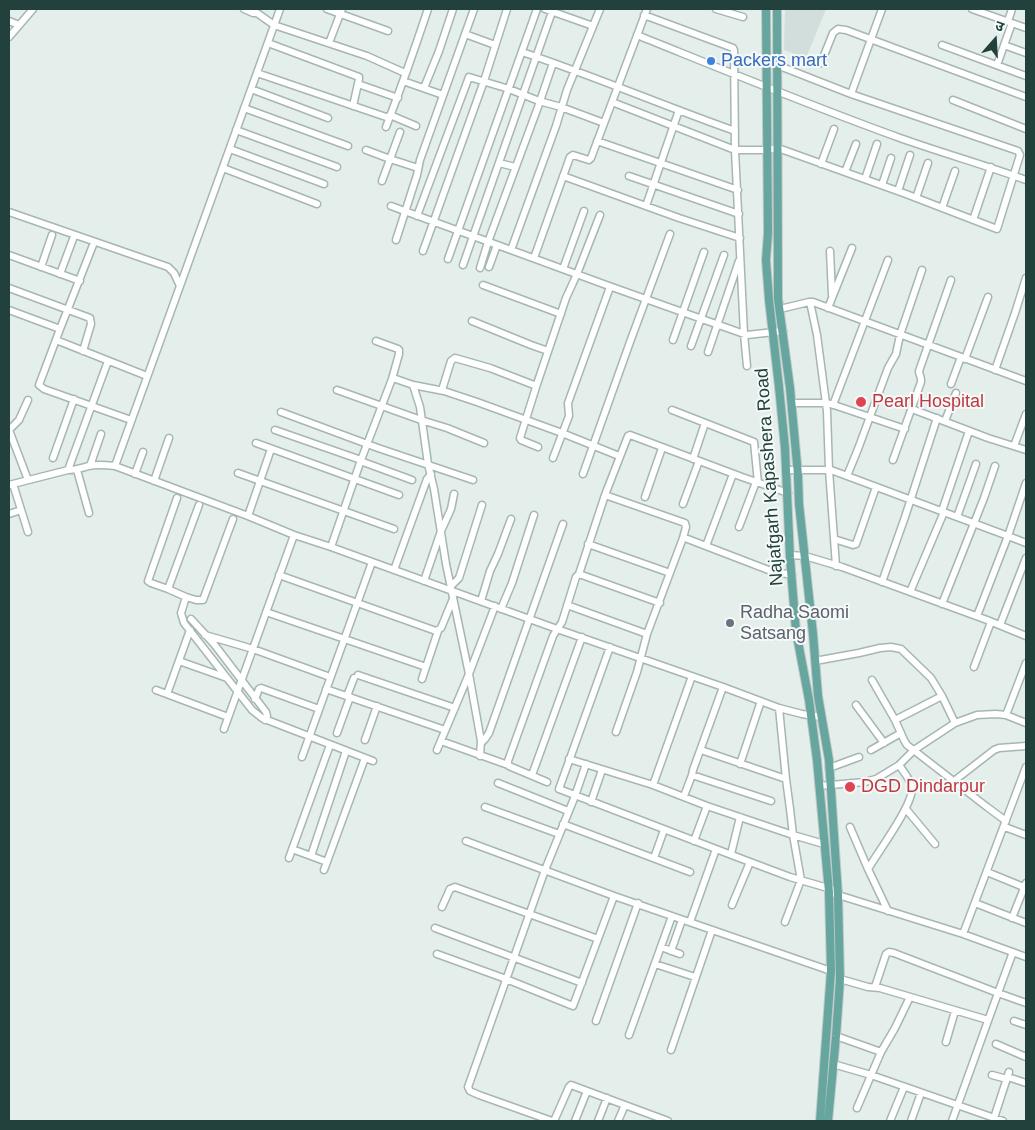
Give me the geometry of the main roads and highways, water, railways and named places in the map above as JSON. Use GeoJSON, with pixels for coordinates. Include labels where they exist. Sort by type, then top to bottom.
{"type":"FeatureCollection","features":[{"type":"Feature","properties":{"kind":"main road","name":"Najafgarh Kapashera Road"},"geometry":{"type":"LineString","coordinates":[[766,9],[768,150],[768,233],[766,260],[787,470],[790,556],[796,631],[812,716],[831,931],[825,1109],[828,1121]]}},
{"type":"Feature","properties":{"kind":"main road","name":"Najafgarh Kapashera Road"},"geometry":{"type":"LineString","coordinates":[[777,9],[778,299],[792,404],[799,504],[814,661],[829,768],[838,893],[840,979],[836,1036],[825,1109],[820,1121]]}},
{"type":"Feature","properties":{"kind":"main road"},"geometry":{"type":"LineString","coordinates":[[769,300],[778,299]]}},
{"type":"Feature","properties":{"kind":"main road"},"geometry":{"type":"LineString","coordinates":[[830,994],[838,996]]}},
{"type":"Feature","properties":{"kind":"place","name":"Packers mart"},"geometry":{"type":"Point","coordinates":[711,61]}},
{"type":"Feature","properties":{"kind":"place","name":"Pearl Hospital"},"geometry":{"type":"Point","coordinates":[861,402]}},
{"type":"Feature","properties":{"kind":"place","name":"Radha Saomi Satsang"},"geometry":{"type":"Point","coordinates":[730,623]}},
{"type":"Feature","properties":{"kind":"place","name":"DGD Dindarpur"},"geometry":{"type":"Point","coordinates":[850,787]}}]}
